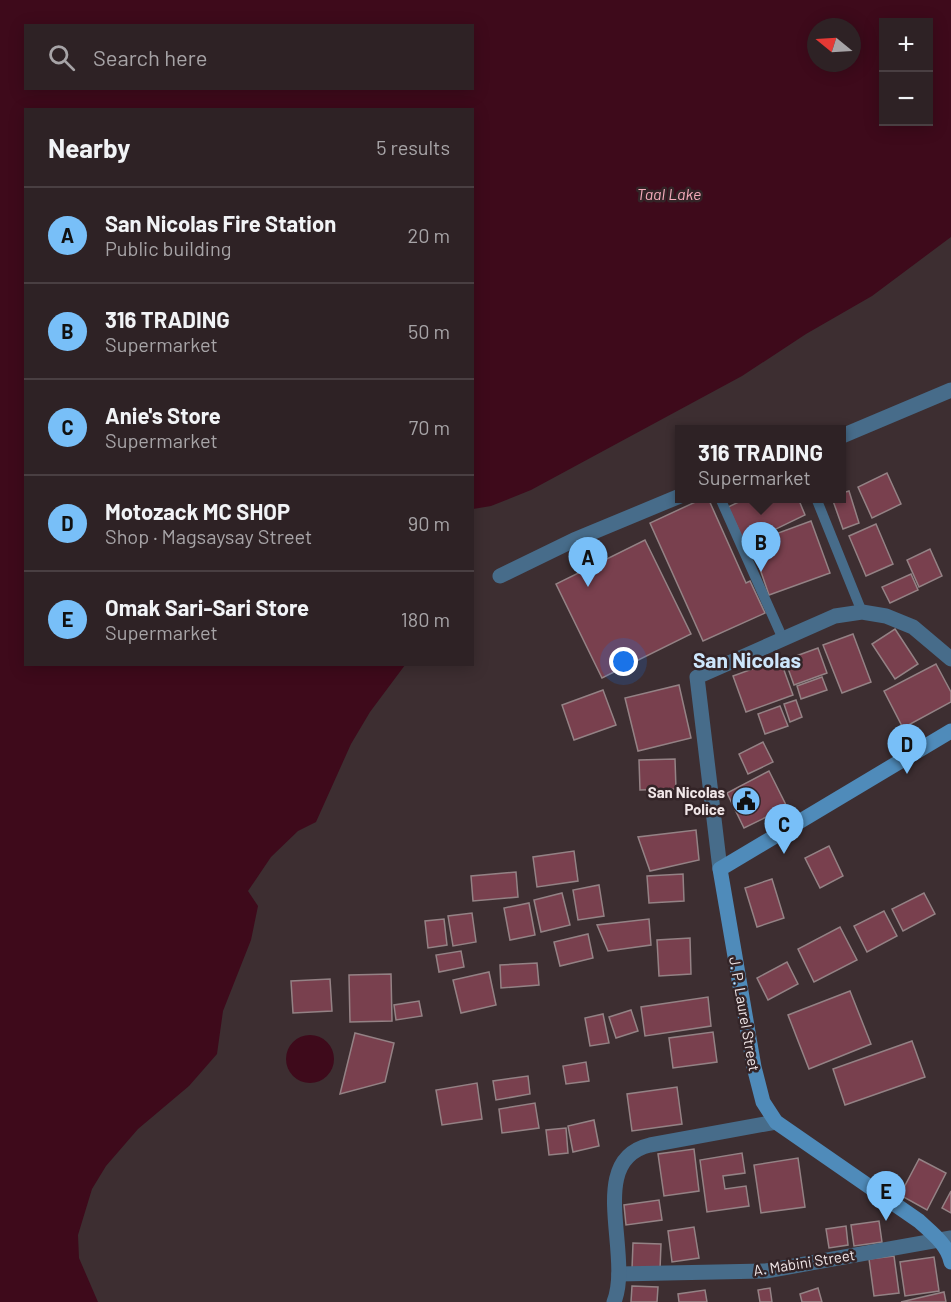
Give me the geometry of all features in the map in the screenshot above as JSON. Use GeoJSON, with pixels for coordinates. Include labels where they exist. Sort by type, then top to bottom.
{"type":"FeatureCollection","features":[{"type":"Feature","properties":{"kind":"main road"},"geometry":{"type":"LineString","coordinates":[[720,869],[827,802],[951,731]]}},
{"type":"Feature","properties":{"kind":"main road","name":"J. P. Laurel Street"},"geometry":{"type":"LineString","coordinates":[[720,869],[754,1067],[763,1102],[776,1122],[945,1239],[951,1262]]}},
{"type":"Feature","properties":{"kind":"street"},"geometry":{"type":"LineString","coordinates":[[846,434],[951,390]]}},
{"type":"Feature","properties":{"kind":"street"},"geometry":{"type":"LineString","coordinates":[[500,576],[574,540],[675,498]]}},
{"type":"Feature","properties":{"kind":"street"},"geometry":{"type":"LineString","coordinates":[[783,639],[835,616],[862,612],[886,616],[913,627],[951,659]]}},
{"type":"Feature","properties":{"kind":"street","name":"J. P. Laurel Street"},"geometry":{"type":"LineString","coordinates":[[720,869],[697,677],[783,639]]}},
{"type":"Feature","properties":{"kind":"street"},"geometry":{"type":"LineString","coordinates":[[615,1302],[619,1274],[615,1184],[624,1158],[635,1148],[650,1144],[776,1122]]}},
{"type":"Feature","properties":{"kind":"street","name":"A. Mabini Street"},"geometry":{"type":"LineString","coordinates":[[619,1274],[766,1271],[945,1239]]}},
{"type":"Feature","properties":{"kind":"lane"},"geometry":{"type":"LineString","coordinates":[[722,503],[783,639]]}},
{"type":"Feature","properties":{"kind":"lane"},"geometry":{"type":"LineString","coordinates":[[818,503],[862,612]]}},
{"type":"Feature","properties":{"kind":"water","name":"Taal Lake"},"geometry":{"type":"Polygon","coordinates":[[[0,0],[951,0],[951,237],[872,296],[806,334],[742,376],[531,490],[491,506],[474,509],[474,108],[24,108],[24,666],[404,666],[370,712],[351,744],[316,822],[298,831],[271,857],[248,891],[258,906],[251,940],[223,1011],[217,1054],[189,1086],[138,1129],[106,1166],[92,1189],[78,1235],[79,1258],[98,1302],[0,1302],[0,0]]]}},
{"type":"Feature","properties":{"kind":"water"},"geometry":{"type":"Polygon","coordinates":[[[310,1035],[327,1042],[334,1059],[327,1076],[310,1083],[293,1076],[286,1059],[293,1042],[310,1035]]]}},
{"type":"Feature","properties":{"kind":"building"},"geometry":{"type":"Polygon","coordinates":[[[887,473],[901,504],[872,518],[858,487],[887,473]]]}},
{"type":"Feature","properties":{"kind":"building"},"geometry":{"type":"Polygon","coordinates":[[[849,491],[859,523],[843,529],[834,503],[846,503],[846,492],[849,491]]]}},
{"type":"Feature","properties":{"kind":"building"},"geometry":{"type":"Polygon","coordinates":[[[693,503],[710,503],[746,583],[750,581],[765,613],[703,641],[650,523],[693,503]]]}},
{"type":"Feature","properties":{"kind":"building"},"geometry":{"type":"Polygon","coordinates":[[[736,503],[800,503],[805,515],[745,544],[728,507],[736,503]]]}},
{"type":"Feature","properties":{"kind":"building"},"geometry":{"type":"Polygon","coordinates":[[[811,521],[830,573],[769,595],[751,543],[811,521]]]}},
{"type":"Feature","properties":{"kind":"building"},"geometry":{"type":"Polygon","coordinates":[[[876,524],[893,564],[866,576],[849,536],[876,524]]]}},
{"type":"Feature","properties":{"kind":"building"},"geometry":{"type":"Polygon","coordinates":[[[645,540],[691,634],[602,678],[556,584],[645,540]]]}},
{"type":"Feature","properties":{"kind":"building"},"geometry":{"type":"Polygon","coordinates":[[[930,549],[942,576],[919,587],[907,560],[930,549]]]}},
{"type":"Feature","properties":{"kind":"building"},"geometry":{"type":"Polygon","coordinates":[[[911,574],[918,590],[890,603],[882,587],[911,574]]]}},
{"type":"Feature","properties":{"kind":"building"},"geometry":{"type":"Polygon","coordinates":[[[895,629],[918,664],[895,679],[872,644],[895,629]]]}},
{"type":"Feature","properties":{"kind":"building"},"geometry":{"type":"Polygon","coordinates":[[[853,634],[871,682],[842,693],[823,645],[853,634]]]}},
{"type":"Feature","properties":{"kind":"building"},"geometry":{"type":"Polygon","coordinates":[[[818,648],[827,673],[794,685],[785,660],[818,648]]]}},
{"type":"Feature","properties":{"kind":"building"},"geometry":{"type":"Polygon","coordinates":[[[780,659],[793,695],[746,712],[733,676],[780,659]]]}},
{"type":"Feature","properties":{"kind":"building"},"geometry":{"type":"Polygon","coordinates":[[[936,664],[951,692],[951,702],[903,728],[884,691],[936,664]]]}},
{"type":"Feature","properties":{"kind":"building"},"geometry":{"type":"Polygon","coordinates":[[[822,677],[827,690],[801,699],[797,686],[822,677]]]}},
{"type":"Feature","properties":{"kind":"building"},"geometry":{"type":"Polygon","coordinates":[[[679,685],[691,738],[638,751],[625,698],[679,685]]]}},
{"type":"Feature","properties":{"kind":"building"},"geometry":{"type":"Polygon","coordinates":[[[603,690],[616,725],[574,740],[562,705],[603,690]]]}},
{"type":"Feature","properties":{"kind":"building"},"geometry":{"type":"Polygon","coordinates":[[[796,700],[802,717],[790,722],[784,704],[796,700]]]}},
{"type":"Feature","properties":{"kind":"building"},"geometry":{"type":"Polygon","coordinates":[[[780,706],[788,726],[765,734],[758,714],[780,706]]]}},
{"type":"Feature","properties":{"kind":"building"},"geometry":{"type":"Polygon","coordinates":[[[763,742],[773,762],[748,774],[739,754],[763,742]]]}},
{"type":"Feature","properties":{"kind":"building"},"geometry":{"type":"Polygon","coordinates":[[[675,759],[676,789],[640,790],[639,760],[675,759]]]}},
{"type":"Feature","properties":{"kind":"building"},"geometry":{"type":"Polygon","coordinates":[[[769,771],[787,807],[744,828],[727,793],[769,771]]]}},
{"type":"Feature","properties":{"kind":"building"},"geometry":{"type":"Polygon","coordinates":[[[696,830],[699,860],[650,871],[638,837],[696,830]]]}},
{"type":"Feature","properties":{"kind":"building"},"geometry":{"type":"Polygon","coordinates":[[[829,846],[843,876],[820,888],[805,858],[829,846]]]}},
{"type":"Feature","properties":{"kind":"building"},"geometry":{"type":"Polygon","coordinates":[[[574,851],[578,881],[537,887],[533,857],[574,851]]]}},
{"type":"Feature","properties":{"kind":"building"},"geometry":{"type":"Polygon","coordinates":[[[516,872],[518,897],[473,901],[471,876],[516,872]]]}},
{"type":"Feature","properties":{"kind":"building"},"geometry":{"type":"Polygon","coordinates":[[[683,874],[684,901],[649,903],[647,876],[683,874]]]}},
{"type":"Feature","properties":{"kind":"building"},"geometry":{"type":"Polygon","coordinates":[[[772,879],[784,918],[757,927],[745,888],[772,879]]]}},
{"type":"Feature","properties":{"kind":"building"},"geometry":{"type":"Polygon","coordinates":[[[599,885],[604,916],[578,920],[573,890],[599,885]]]}},
{"type":"Feature","properties":{"kind":"building"},"geometry":{"type":"Polygon","coordinates":[[[562,893],[570,925],[541,932],[534,900],[562,893]]]}},
{"type":"Feature","properties":{"kind":"building"},"geometry":{"type":"Polygon","coordinates":[[[924,893],[935,914],[903,931],[892,909],[924,893]]]}},
{"type":"Feature","properties":{"kind":"building"},"geometry":{"type":"Polygon","coordinates":[[[529,903],[535,935],[510,940],[504,908],[529,903]]]}},
{"type":"Feature","properties":{"kind":"building"},"geometry":{"type":"Polygon","coordinates":[[[884,911],[897,936],[867,952],[854,926],[884,911]]]}},
{"type":"Feature","properties":{"kind":"building"},"geometry":{"type":"Polygon","coordinates":[[[472,913],[476,942],[453,946],[448,916],[472,913]]]}},
{"type":"Feature","properties":{"kind":"building"},"geometry":{"type":"Polygon","coordinates":[[[444,919],[447,945],[428,948],[425,921],[444,919]]]}},
{"type":"Feature","properties":{"kind":"building"},"geometry":{"type":"Polygon","coordinates":[[[649,919],[651,945],[608,951],[597,925],[649,919]]]}},
{"type":"Feature","properties":{"kind":"building"},"geometry":{"type":"Polygon","coordinates":[[[840,927],[857,960],[814,982],[798,949],[840,927]]]}},
{"type":"Feature","properties":{"kind":"building"},"geometry":{"type":"Polygon","coordinates":[[[588,934],[593,958],[560,966],[554,942],[588,934]]]}},
{"type":"Feature","properties":{"kind":"building"},"geometry":{"type":"Polygon","coordinates":[[[690,938],[691,974],[659,976],[657,940],[690,938]]]}},
{"type":"Feature","properties":{"kind":"building"},"geometry":{"type":"Polygon","coordinates":[[[461,951],[464,967],[439,972],[436,955],[461,951]]]}},
{"type":"Feature","properties":{"kind":"building"},"geometry":{"type":"Polygon","coordinates":[[[787,962],[798,984],[768,1000],[757,978],[787,962]]]}},
{"type":"Feature","properties":{"kind":"building"},"geometry":{"type":"Polygon","coordinates":[[[537,963],[539,985],[501,988],[500,965],[537,963]]]}},
{"type":"Feature","properties":{"kind":"building"},"geometry":{"type":"Polygon","coordinates":[[[489,972],[496,1005],[461,1013],[453,980],[489,972]]]}},
{"type":"Feature","properties":{"kind":"building"},"geometry":{"type":"Polygon","coordinates":[[[391,974],[392,1021],[350,1022],[349,975],[391,974]]]}},
{"type":"Feature","properties":{"kind":"building"},"geometry":{"type":"Polygon","coordinates":[[[330,979],[332,1011],[293,1013],[291,981],[330,979]]]}},
{"type":"Feature","properties":{"kind":"building"},"geometry":{"type":"Polygon","coordinates":[[[850,991],[871,1044],[809,1069],[788,1015],[850,991]]]}},
{"type":"Feature","properties":{"kind":"building"},"geometry":{"type":"Polygon","coordinates":[[[708,997],[711,1026],[645,1036],[641,1007],[708,997]]]}},
{"type":"Feature","properties":{"kind":"building"},"geometry":{"type":"Polygon","coordinates":[[[419,1001],[422,1016],[396,1020],[394,1005],[419,1001]]]}},
{"type":"Feature","properties":{"kind":"building"},"geometry":{"type":"Polygon","coordinates":[[[631,1010],[638,1031],[616,1038],[609,1017],[631,1010]]]}},
{"type":"Feature","properties":{"kind":"building"},"geometry":{"type":"Polygon","coordinates":[[[603,1014],[609,1043],[590,1046],[585,1018],[603,1014]]]}},
{"type":"Feature","properties":{"kind":"building"},"geometry":{"type":"Polygon","coordinates":[[[713,1032],[717,1062],[673,1068],[669,1038],[713,1032]]]}},
{"type":"Feature","properties":{"kind":"building"},"geometry":{"type":"Polygon","coordinates":[[[355,1033],[394,1043],[385,1082],[340,1094],[355,1033]]]}},
{"type":"Feature","properties":{"kind":"building"},"geometry":{"type":"Polygon","coordinates":[[[912,1041],[925,1077],[845,1105],[833,1069],[912,1041]]]}},
{"type":"Feature","properties":{"kind":"building"},"geometry":{"type":"Polygon","coordinates":[[[586,1062],[589,1081],[566,1084],[563,1066],[586,1062]]]}},
{"type":"Feature","properties":{"kind":"building"},"geometry":{"type":"Polygon","coordinates":[[[528,1076],[530,1094],[496,1100],[493,1081],[528,1076]]]}},
{"type":"Feature","properties":{"kind":"building"},"geometry":{"type":"Polygon","coordinates":[[[477,1083],[482,1119],[442,1125],[436,1090],[477,1083]]]}},
{"type":"Feature","properties":{"kind":"building"},"geometry":{"type":"Polygon","coordinates":[[[677,1087],[682,1124],[632,1131],[627,1094],[677,1087]]]}},
{"type":"Feature","properties":{"kind":"building"},"geometry":{"type":"Polygon","coordinates":[[[535,1103],[539,1128],[502,1133],[499,1109],[535,1103]]]}},
{"type":"Feature","properties":{"kind":"building"},"geometry":{"type":"Polygon","coordinates":[[[594,1120],[599,1146],[573,1152],[568,1126],[594,1120]]]}},
{"type":"Feature","properties":{"kind":"building"},"geometry":{"type":"Polygon","coordinates":[[[566,1128],[568,1153],[549,1155],[546,1130],[566,1128]]]}},
{"type":"Feature","properties":{"kind":"building"},"geometry":{"type":"Polygon","coordinates":[[[694,1149],[699,1191],[664,1196],[658,1154],[694,1149]]]}},
{"type":"Feature","properties":{"kind":"building"},"geometry":{"type":"Polygon","coordinates":[[[742,1153],[745,1173],[723,1176],[725,1189],[746,1186],[749,1206],[707,1212],[700,1160],[742,1153]]]}},
{"type":"Feature","properties":{"kind":"building"},"geometry":{"type":"Polygon","coordinates":[[[798,1158],[805,1207],[761,1213],[754,1165],[798,1158]]]}},
{"type":"Feature","properties":{"kind":"building"},"geometry":{"type":"Polygon","coordinates":[[[919,1159],[946,1173],[927,1210],[900,1195],[919,1159]]]}},
{"type":"Feature","properties":{"kind":"building"},"geometry":{"type":"Polygon","coordinates":[[[951,1191],[951,1213],[942,1208],[951,1191]]]}},
{"type":"Feature","properties":{"kind":"building"},"geometry":{"type":"Polygon","coordinates":[[[659,1200],[662,1220],[626,1225],[624,1205],[659,1200]]]}},
{"type":"Feature","properties":{"kind":"building"},"geometry":{"type":"Polygon","coordinates":[[[879,1221],[882,1242],[854,1246],[851,1225],[879,1221]]]}},
{"type":"Feature","properties":{"kind":"building"},"geometry":{"type":"Polygon","coordinates":[[[846,1226],[848,1245],[829,1248],[826,1229],[846,1226]]]}},
{"type":"Feature","properties":{"kind":"building"},"geometry":{"type":"Polygon","coordinates":[[[694,1227],[699,1258],[672,1262],[668,1231],[694,1227]]]}},
{"type":"Feature","properties":{"kind":"building"},"geometry":{"type":"Polygon","coordinates":[[[633,1243],[661,1244],[660,1270],[632,1269],[633,1243]]]}},
{"type":"Feature","properties":{"kind":"building"},"geometry":{"type":"Polygon","coordinates":[[[894,1256],[899,1293],[874,1296],[869,1259],[894,1256]]]}},
{"type":"Feature","properties":{"kind":"building"},"geometry":{"type":"Polygon","coordinates":[[[934,1257],[939,1291],[905,1296],[900,1262],[934,1257]]]}},
{"type":"Feature","properties":{"kind":"building"},"geometry":{"type":"Polygon","coordinates":[[[632,1286],[658,1287],[657,1302],[631,1302],[632,1286]]]}},
{"type":"Feature","properties":{"kind":"building"},"geometry":{"type":"Polygon","coordinates":[[[770,1288],[772,1302],[760,1302],[758,1290],[770,1288]]]}},
{"type":"Feature","properties":{"kind":"building"},"geometry":{"type":"Polygon","coordinates":[[[818,1288],[822,1302],[802,1302],[800,1294],[818,1288]]]}},
{"type":"Feature","properties":{"kind":"building"},"geometry":{"type":"Polygon","coordinates":[[[705,1290],[707,1302],[679,1302],[678,1294],[705,1290]]]}},
{"type":"Feature","properties":{"kind":"building"},"geometry":{"type":"Polygon","coordinates":[[[944,1292],[946,1302],[901,1302],[944,1292]]]}},
{"type":"Feature","properties":{"kind":"place","name":"316 TRADING"},"geometry":{"type":"Point","coordinates":[761,572]}},
{"type":"Feature","properties":{"kind":"place","name":"San Nicolas Fire Station"},"geometry":{"type":"Point","coordinates":[588,587]}},
{"type":"Feature","properties":{"kind":"place","name":"Motozack MC SHOP"},"geometry":{"type":"Point","coordinates":[907,774]}},
{"type":"Feature","properties":{"kind":"place","name":"San Nicolas Police"},"geometry":{"type":"Point","coordinates":[746,801]}},
{"type":"Feature","properties":{"kind":"place","name":"Anie's Store"},"geometry":{"type":"Point","coordinates":[784,854]}},
{"type":"Feature","properties":{"kind":"place","name":"Omak Sari-Sari Store"},"geometry":{"type":"Point","coordinates":[886,1221]}},
{"type":"Feature","properties":{"kind":"district","name":"San Nicolas"},"geometry":{"type":"Point","coordinates":[747,659]}}]}
